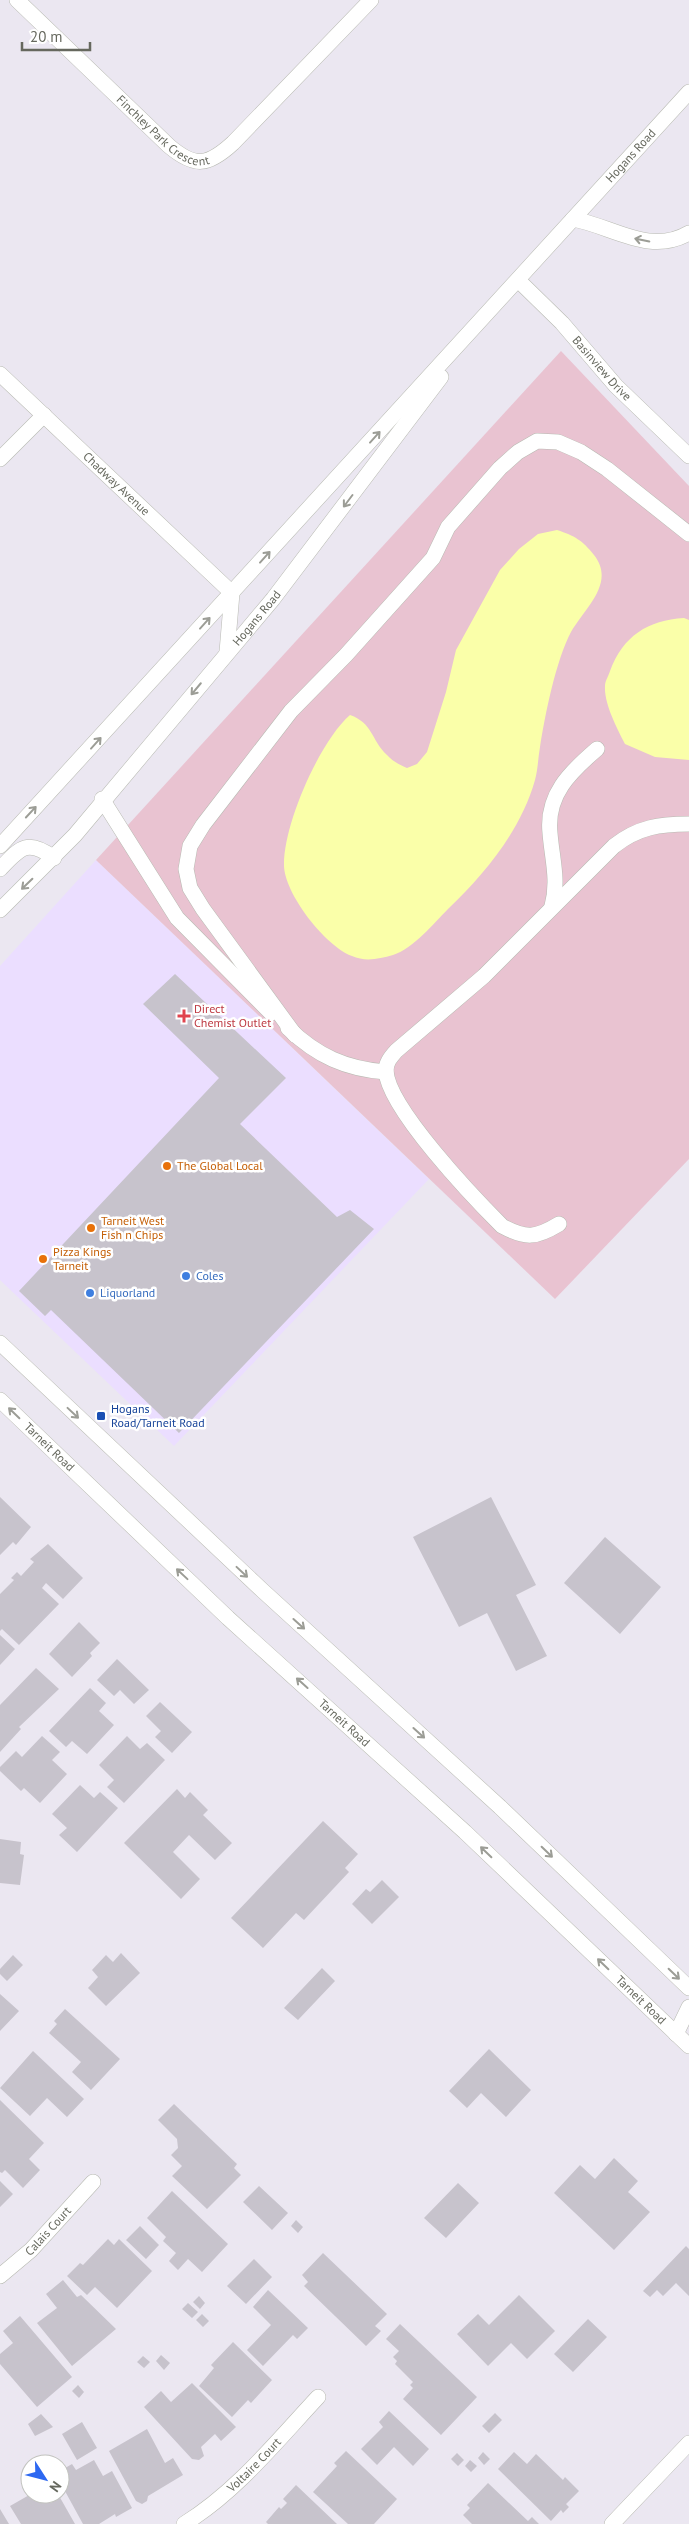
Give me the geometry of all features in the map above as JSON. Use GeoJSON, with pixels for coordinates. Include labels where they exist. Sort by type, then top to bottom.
{"type":"FeatureCollection","features":[{"type":"Feature","properties":{"kind":"street","name":"Finchley Park Crescent"},"geometry":{"type":"LineString","coordinates":[[17,0],[178,154],[190,160],[206,162],[223,153],[371,0]]}},
{"type":"Feature","properties":{"kind":"street","name":"Hogans Road"},"geometry":{"type":"LineString","coordinates":[[0,846],[689,92]]}},
{"type":"Feature","properties":{"kind":"street"},"geometry":{"type":"LineString","coordinates":[[573,219],[592,223],[630,237],[654,242],[669,241],[689,233]]}},
{"type":"Feature","properties":{"kind":"street","name":"Basinview Drive"},"geometry":{"type":"LineString","coordinates":[[518,280],[562,323],[616,386],[689,456]]}},
{"type":"Feature","properties":{"kind":"street","name":"Hogans Road"},"geometry":{"type":"LineString","coordinates":[[0,910],[54,858],[273,599],[492,308]]}},
{"type":"Feature","properties":{"kind":"street","name":"Chadway Avenue"},"geometry":{"type":"LineString","coordinates":[[0,374],[232,593]]}},
{"type":"Feature","properties":{"kind":"street"},"geometry":{"type":"LineString","coordinates":[[0,459],[44,415]]}},
{"type":"Feature","properties":{"kind":"street"},"geometry":{"type":"LineString","coordinates":[[295,1035],[203,910],[190,888],[186,869],[190,846],[234,782],[291,711],[346,655],[433,558],[448,527],[500,468],[518,452],[537,442],[558,442],[581,452],[607,469],[689,534]]}},
{"type":"Feature","properties":{"kind":"street"},"geometry":{"type":"LineString","coordinates":[[227,652],[232,593]]}},
{"type":"Feature","properties":{"kind":"street"},"geometry":{"type":"LineString","coordinates":[[552,907],[557,890],[550,833],[553,800],[568,774],[597,749]]}},
{"type":"Feature","properties":{"kind":"street"},"geometry":{"type":"LineString","coordinates":[[102,799],[177,918],[229,973],[304,1044],[332,1059],[359,1070],[386,1072]]}},
{"type":"Feature","properties":{"kind":"street"},"geometry":{"type":"LineString","coordinates":[[559,1224],[545,1233],[531,1236],[517,1234],[502,1226],[412,1125],[398,1104],[386,1072],[387,1061],[396,1051],[484,976],[552,907],[629,834],[652,826],[689,824]]}},
{"type":"Feature","properties":{"kind":"street"},"geometry":{"type":"LineString","coordinates":[[0,869],[18,850],[29,846],[40,848],[54,858]]}},
{"type":"Feature","properties":{"kind":"street"},"geometry":{"type":"LineString","coordinates":[[0,1343],[263,1591],[500,1806],[689,1988]]}},
{"type":"Feature","properties":{"kind":"street","name":"Tarneit Road"},"geometry":{"type":"LineString","coordinates":[[0,1400],[228,1618],[682,2030],[689,2046]]}},
{"type":"Feature","properties":{"kind":"street"},"geometry":{"type":"LineString","coordinates":[[682,2030],[689,2007]]}},
{"type":"Feature","properties":{"kind":"street","name":"Calais Court"},"geometry":{"type":"LineString","coordinates":[[0,2276],[31,2250],[93,2182]]}},
{"type":"Feature","properties":{"kind":"street","name":"Voltaire Court"},"geometry":{"type":"LineString","coordinates":[[184,2524],[199,2515],[233,2486],[318,2398]]}},
{"type":"Feature","properties":{"kind":"street"},"geometry":{"type":"LineString","coordinates":[[612,2524],[689,2443]]}},
{"type":"Feature","properties":{"kind":"shaded area"},"geometry":{"type":"Polygon","coordinates":[[[561,351],[689,486],[689,1159],[555,1299],[96,860],[561,351]]]}},
{"type":"Feature","properties":{"kind":"shaded area"},"geometry":{"type":"Polygon","coordinates":[[[557,530],[573,537],[586,546],[600,565],[602,575],[596,595],[571,632],[561,657],[548,704],[535,780],[521,816],[511,834],[488,866],[416,941],[401,952],[383,958],[367,959],[352,956],[341,950],[318,930],[298,903],[290,889],[286,876],[284,864],[290,827],[316,763],[327,743],[350,715],[358,718],[368,727],[382,749],[394,761],[407,768],[417,764],[427,752],[446,692],[456,650],[500,570],[519,549],[538,534],[557,530]]]}},
{"type":"Feature","properties":{"kind":"shaded area"},"geometry":{"type":"Polygon","coordinates":[[[684,618],[689,620],[689,760],[655,757],[625,744],[612,716],[605,693],[606,682],[615,659],[630,639],[648,626],[671,619],[684,618]]]}},
{"type":"Feature","properties":{"kind":"shaded area"},"geometry":{"type":"Polygon","coordinates":[[[96,860],[429,1179],[174,1446],[0,1280],[0,966],[96,860]]]}},
{"type":"Feature","properties":{"kind":"building"},"geometry":{"type":"Polygon","coordinates":[[[175,974],[286,1078],[240,1124],[337,1217],[350,1210],[374,1229],[179,1433],[51,1310],[45,1316],[19,1291],[219,1078],[143,1004],[175,974]]]}},
{"type":"Feature","properties":{"kind":"building"},"geometry":{"type":"Polygon","coordinates":[[[0,1497],[31,1527],[16,1545],[13,1542],[0,1555],[0,1497]]]}},
{"type":"Feature","properties":{"kind":"building"},"geometry":{"type":"Polygon","coordinates":[[[491,1497],[536,1585],[516,1595],[547,1656],[516,1671],[487,1613],[459,1627],[413,1537],[491,1497]]]}},
{"type":"Feature","properties":{"kind":"building"},"geometry":{"type":"Polygon","coordinates":[[[605,1537],[661,1587],[620,1634],[564,1583],[605,1537]]]}},
{"type":"Feature","properties":{"kind":"building"},"geometry":{"type":"Polygon","coordinates":[[[48,1544],[83,1578],[63,1599],[46,1583],[42,1588],[59,1604],[19,1645],[2,1629],[0,1631],[0,1594],[14,1580],[11,1578],[17,1572],[21,1576],[34,1562],[30,1559],[48,1544]]]}},
{"type":"Feature","properties":{"kind":"building"},"geometry":{"type":"Polygon","coordinates":[[[79,1622],[100,1643],[90,1653],[92,1656],[72,1677],[49,1654],[79,1622]]]}},
{"type":"Feature","properties":{"kind":"building"},"geometry":{"type":"Polygon","coordinates":[[[0,1635],[15,1649],[0,1665],[0,1635]]]}},
{"type":"Feature","properties":{"kind":"building"},"geometry":{"type":"Polygon","coordinates":[[[117,1659],[149,1690],[134,1704],[120,1690],[114,1696],[97,1680],[117,1659]]]}},
{"type":"Feature","properties":{"kind":"building"},"geometry":{"type":"Polygon","coordinates":[[[36,1668],[59,1689],[19,1727],[21,1729],[0,1752],[0,1705],[36,1668]]]}},
{"type":"Feature","properties":{"kind":"building"},"geometry":{"type":"Polygon","coordinates":[[[90,1688],[106,1703],[99,1711],[114,1725],[87,1754],[72,1741],[66,1747],[49,1731],[90,1688]]]}},
{"type":"Feature","properties":{"kind":"building"},"geometry":{"type":"Polygon","coordinates":[[[160,1702],[192,1732],[172,1753],[155,1737],[161,1731],[146,1716],[160,1702]]]}},
{"type":"Feature","properties":{"kind":"building"},"geometry":{"type":"Polygon","coordinates":[[[42,1736],[60,1752],[52,1760],[67,1774],[40,1803],[24,1788],[21,1791],[0,1771],[0,1767],[16,1751],[22,1757],[42,1736]]]}},
{"type":"Feature","properties":{"kind":"building"},"geometry":{"type":"Polygon","coordinates":[[[127,1736],[140,1749],[147,1743],[165,1760],[124,1803],[107,1787],[114,1780],[99,1765],[127,1736]]]}},
{"type":"Feature","properties":{"kind":"building"},"geometry":{"type":"Polygon","coordinates":[[[80,1785],[94,1798],[100,1792],[118,1808],[77,1852],[59,1835],[67,1828],[52,1814],[80,1785]]]}},
{"type":"Feature","properties":{"kind":"building"},"geometry":{"type":"Polygon","coordinates":[[[177,1789],[185,1798],[190,1792],[208,1810],[203,1815],[232,1843],[215,1860],[189,1835],[173,1852],[200,1879],[181,1899],[124,1843],[177,1789]]]}},
{"type":"Feature","properties":{"kind":"building"},"geometry":{"type":"Polygon","coordinates":[[[323,1821],[358,1854],[345,1868],[349,1872],[304,1920],[296,1913],[263,1948],[231,1918],[323,1821]]]}},
{"type":"Feature","properties":{"kind":"building"},"geometry":{"type":"Polygon","coordinates":[[[0,1839],[21,1842],[20,1854],[24,1855],[20,1885],[0,1883],[0,1839]]]}},
{"type":"Feature","properties":{"kind":"building"},"geometry":{"type":"Polygon","coordinates":[[[382,1880],[399,1897],[372,1924],[352,1904],[366,1889],[370,1892],[382,1880]]]}},
{"type":"Feature","properties":{"kind":"building"},"geometry":{"type":"Polygon","coordinates":[[[121,1953],[140,1973],[106,2006],[88,1988],[98,1977],[92,1970],[106,1955],[113,1962],[121,1953]]]}},
{"type":"Feature","properties":{"kind":"building"},"geometry":{"type":"Polygon","coordinates":[[[13,1955],[23,1965],[7,1981],[0,1974],[0,1969],[13,1955]]]}},
{"type":"Feature","properties":{"kind":"building"},"geometry":{"type":"Polygon","coordinates":[[[322,1968],[335,1981],[298,2020],[284,2008],[322,1968]]]}},
{"type":"Feature","properties":{"kind":"building"},"geometry":{"type":"Polygon","coordinates":[[[0,1994],[19,2011],[0,2031],[0,1994]]]}},
{"type":"Feature","properties":{"kind":"building"},"geometry":{"type":"Polygon","coordinates":[[[65,2009],[120,2059],[91,2090],[72,2072],[81,2062],[49,2033],[57,2024],[54,2021],[65,2009]]]}},
{"type":"Feature","properties":{"kind":"building"},"geometry":{"type":"Polygon","coordinates":[[[489,2049],[531,2090],[506,2117],[481,2093],[467,2108],[449,2091],[489,2049]]]}},
{"type":"Feature","properties":{"kind":"building"},"geometry":{"type":"Polygon","coordinates":[[[33,2051],[84,2099],[67,2117],[47,2098],[30,2116],[0,2088],[33,2051]]]}},
{"type":"Feature","properties":{"kind":"building"},"geometry":{"type":"Polygon","coordinates":[[[0,2100],[44,2143],[29,2159],[40,2170],[23,2188],[5,2170],[2,2173],[0,2172],[0,2100]]]}},
{"type":"Feature","properties":{"kind":"building"},"geometry":{"type":"Polygon","coordinates":[[[174,2104],[237,2164],[234,2168],[241,2175],[207,2209],[172,2176],[182,2166],[171,2155],[178,2148],[177,2139],[158,2120],[174,2104]]]}},
{"type":"Feature","properties":{"kind":"building"},"geometry":{"type":"Polygon","coordinates":[[[614,2158],[638,2181],[628,2192],[650,2212],[614,2250],[554,2193],[580,2165],[595,2179],[614,2158]]]}},
{"type":"Feature","properties":{"kind":"building"},"geometry":{"type":"Polygon","coordinates":[[[0,2181],[13,2194],[0,2207],[0,2181]]]}},
{"type":"Feature","properties":{"kind":"building"},"geometry":{"type":"Polygon","coordinates":[[[458,2183],[479,2203],[446,2238],[424,2218],[458,2183]]]}},
{"type":"Feature","properties":{"kind":"building"},"geometry":{"type":"Polygon","coordinates":[[[259,2186],[288,2213],[272,2230],[243,2202],[259,2186]]]}},
{"type":"Feature","properties":{"kind":"building"},"geometry":{"type":"Polygon","coordinates":[[[172,2191],[228,2244],[202,2272],[188,2259],[178,2270],[169,2261],[176,2253],[163,2241],[166,2237],[147,2218],[172,2191]]]}},
{"type":"Feature","properties":{"kind":"building"},"geometry":{"type":"Polygon","coordinates":[[[296,2220],[303,2227],[298,2233],[291,2226],[296,2220]]]}},
{"type":"Feature","properties":{"kind":"building"},"geometry":{"type":"Polygon","coordinates":[[[140,2226],[159,2245],[146,2259],[126,2240],[140,2226]]]}},
{"type":"Feature","properties":{"kind":"building"},"geometry":{"type":"Polygon","coordinates":[[[108,2239],[114,2245],[119,2239],[152,2271],[117,2308],[95,2287],[87,2295],[67,2276],[80,2263],[83,2265],[108,2239]]]}},
{"type":"Feature","properties":{"kind":"building"},"geometry":{"type":"Polygon","coordinates":[[[686,2246],[689,2249],[689,2296],[676,2283],[663,2296],[657,2290],[650,2297],[643,2291],[686,2246]]]}},
{"type":"Feature","properties":{"kind":"building"},"geometry":{"type":"Polygon","coordinates":[[[323,2253],[387,2314],[375,2326],[381,2331],[366,2346],[304,2286],[308,2282],[302,2275],[323,2253]]]}},
{"type":"Feature","properties":{"kind":"building"},"geometry":{"type":"Polygon","coordinates":[[[254,2259],[272,2277],[246,2304],[227,2286],[254,2259]]]}},
{"type":"Feature","properties":{"kind":"building"},"geometry":{"type":"Polygon","coordinates":[[[63,2280],[77,2297],[81,2295],[116,2329],[72,2366],[37,2323],[57,2308],[46,2294],[63,2280]]]}},
{"type":"Feature","properties":{"kind":"building"},"geometry":{"type":"Polygon","coordinates":[[[268,2290],[308,2328],[297,2339],[293,2335],[263,2366],[247,2350],[271,2325],[253,2307],[268,2290]]]}},
{"type":"Feature","properties":{"kind":"building"},"geometry":{"type":"Polygon","coordinates":[[[519,2295],[555,2331],[527,2359],[511,2343],[488,2366],[457,2334],[478,2314],[489,2325],[519,2295]]]}},
{"type":"Feature","properties":{"kind":"building"},"geometry":{"type":"Polygon","coordinates":[[[199,2296],[205,2303],[200,2309],[193,2302],[199,2296]]]}},
{"type":"Feature","properties":{"kind":"building"},"geometry":{"type":"Polygon","coordinates":[[[188,2303],[198,2312],[192,2318],[182,2309],[188,2303]]]}},
{"type":"Feature","properties":{"kind":"building"},"geometry":{"type":"Polygon","coordinates":[[[202,2314],[209,2321],[203,2327],[196,2320],[202,2314]]]}},
{"type":"Feature","properties":{"kind":"building"},"geometry":{"type":"Polygon","coordinates":[[[20,2316],[72,2377],[37,2407],[0,2364],[0,2354],[13,2343],[3,2331],[20,2316]]]}},
{"type":"Feature","properties":{"kind":"building"},"geometry":{"type":"Polygon","coordinates":[[[588,2319],[607,2337],[573,2372],[554,2354],[588,2319]]]}},
{"type":"Feature","properties":{"kind":"building"},"geometry":{"type":"Polygon","coordinates":[[[400,2324],[477,2397],[441,2435],[403,2399],[413,2388],[410,2385],[413,2382],[395,2364],[397,2361],[393,2357],[399,2351],[386,2339],[400,2324]]]}},
{"type":"Feature","properties":{"kind":"building"},"geometry":{"type":"Polygon","coordinates":[[[233,2342],[272,2380],[251,2403],[248,2400],[232,2417],[199,2386],[214,2368],[211,2365],[233,2342]]]}},
{"type":"Feature","properties":{"kind":"building"},"geometry":{"type":"Polygon","coordinates":[[[161,2355],[170,2363],[164,2370],[156,2361],[161,2355]]]}},
{"type":"Feature","properties":{"kind":"building"},"geometry":{"type":"Polygon","coordinates":[[[143,2356],[150,2362],[144,2368],[137,2362],[143,2356]]]}},
{"type":"Feature","properties":{"kind":"building"},"geometry":{"type":"Polygon","coordinates":[[[192,2383],[236,2427],[221,2441],[215,2434],[201,2447],[204,2456],[199,2460],[192,2459],[144,2407],[161,2391],[171,2402],[192,2383]]]}},
{"type":"Feature","properties":{"kind":"building"},"geometry":{"type":"Polygon","coordinates":[[[78,2385],[84,2392],[79,2398],[72,2391],[78,2385]]]}},
{"type":"Feature","properties":{"kind":"building"},"geometry":{"type":"Polygon","coordinates":[[[389,2411],[429,2449],[413,2466],[394,2447],[377,2465],[361,2449],[383,2427],[379,2422],[389,2411]]]}},
{"type":"Feature","properties":{"kind":"building"},"geometry":{"type":"Polygon","coordinates":[[[495,2413],[502,2420],[489,2433],[482,2426],[495,2413]]]}},
{"type":"Feature","properties":{"kind":"building"},"geometry":{"type":"Polygon","coordinates":[[[41,2414],[53,2427],[35,2436],[28,2424],[41,2414]]]}},
{"type":"Feature","properties":{"kind":"building"},"geometry":{"type":"Polygon","coordinates":[[[82,2422],[97,2448],[77,2460],[62,2434],[82,2422]]]}},
{"type":"Feature","properties":{"kind":"building"},"geometry":{"type":"Polygon","coordinates":[[[147,2429],[165,2463],[173,2458],[183,2475],[148,2496],[147,2501],[142,2504],[136,2501],[109,2451],[147,2429]]]}},
{"type":"Feature","properties":{"kind":"building"},"geometry":{"type":"Polygon","coordinates":[[[346,2451],[397,2499],[374,2524],[348,2524],[313,2492],[337,2466],[334,2463],[346,2451]]]}},
{"type":"Feature","properties":{"kind":"building"},"geometry":{"type":"Polygon","coordinates":[[[483,2452],[490,2459],[484,2465],[478,2458],[483,2452]]]}},
{"type":"Feature","properties":{"kind":"building"},"geometry":{"type":"Polygon","coordinates":[[[514,2452],[527,2464],[536,2454],[563,2480],[565,2477],[579,2491],[566,2504],[569,2507],[563,2513],[561,2510],[551,2521],[498,2469],[514,2452]]]}},
{"type":"Feature","properties":{"kind":"building"},"geometry":{"type":"Polygon","coordinates":[[[457,2453],[464,2460],[458,2466],[451,2459],[457,2453]]]}},
{"type":"Feature","properties":{"kind":"building"},"geometry":{"type":"Polygon","coordinates":[[[94,2460],[103,2476],[112,2471],[132,2508],[116,2517],[115,2514],[99,2524],[83,2524],[70,2500],[70,2465],[72,2464],[76,2470],[94,2460]]]}},
{"type":"Feature","properties":{"kind":"building"},"geometry":{"type":"Polygon","coordinates":[[[470,2460],[477,2466],[471,2472],[465,2466],[470,2460]]]}},
{"type":"Feature","properties":{"kind":"building"},"geometry":{"type":"Polygon","coordinates":[[[488,2483],[528,2521],[532,2517],[539,2524],[472,2524],[463,2515],[470,2508],[467,2505],[488,2483]]]}},
{"type":"Feature","properties":{"kind":"building"},"geometry":{"type":"Polygon","coordinates":[[[296,2485],[337,2524],[268,2524],[266,2522],[279,2507],[281,2509],[287,2503],[283,2499],[296,2485]]]}},
{"type":"Feature","properties":{"kind":"building"},"geometry":{"type":"Polygon","coordinates":[[[20,2500],[20,2504],[64,2504],[75,2524],[21,2524],[10,2506],[20,2500]]]}},
{"type":"Feature","properties":{"kind":"building"},"geometry":{"type":"Polygon","coordinates":[[[0,2509],[9,2524],[0,2524],[0,2509]]]}},
{"type":"Feature","properties":{"kind":"place","name":"Direct Chemist Outlet"},"geometry":{"type":"Point","coordinates":[184,1016]}},
{"type":"Feature","properties":{"kind":"place","name":"The Global Local"},"geometry":{"type":"Point","coordinates":[167,1166]}},
{"type":"Feature","properties":{"kind":"place","name":"Tarneit West Fish n Chips"},"geometry":{"type":"Point","coordinates":[91,1228]}},
{"type":"Feature","properties":{"kind":"place","name":"Pizza Kings Tarneit"},"geometry":{"type":"Point","coordinates":[43,1259]}},
{"type":"Feature","properties":{"kind":"place","name":"Coles"},"geometry":{"type":"Point","coordinates":[186,1276]}},
{"type":"Feature","properties":{"kind":"place","name":"Liquorland"},"geometry":{"type":"Point","coordinates":[90,1293]}},
{"type":"Feature","properties":{"kind":"place","name":"Hogans Road/Tarneit Road"},"geometry":{"type":"Point","coordinates":[101,1416]}}]}
